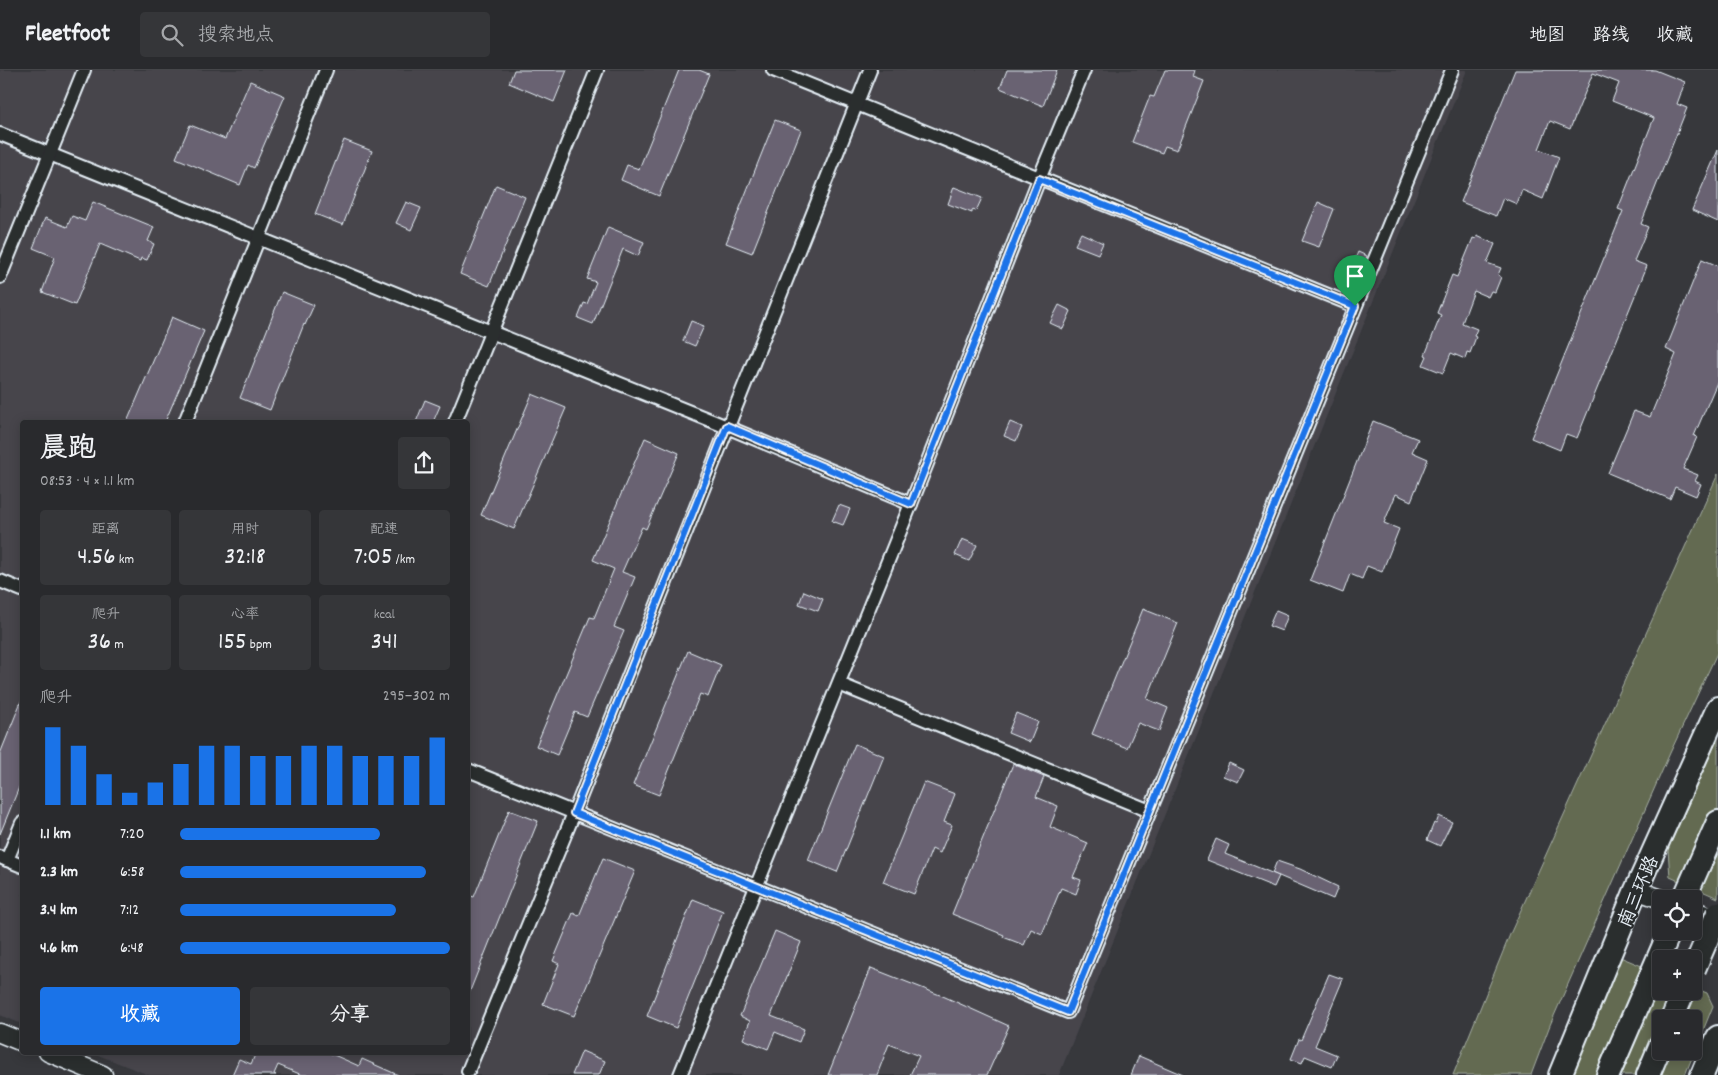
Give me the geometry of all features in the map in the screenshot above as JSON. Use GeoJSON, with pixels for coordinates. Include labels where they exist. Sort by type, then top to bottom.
{"type":"FeatureCollection","features":[{"type":"Feature","properties":{"kind":"highway","name":"南三环路"},"geometry":{"type":"LineString","coordinates":[[1560,1075],[1636,890],[1718,708]]}},
{"type":"Feature","properties":{"kind":"highway"},"geometry":{"type":"LineString","coordinates":[[1688,890],[1718,822]]}},
{"type":"Feature","properties":{"kind":"highway"},"geometry":{"type":"LineString","coordinates":[[1702,950],[1718,913]]}},
{"type":"Feature","properties":{"kind":"highway"},"geometry":{"type":"LineString","coordinates":[[1608,1075],[1666,940]]}},
{"type":"Feature","properties":{"kind":"highway"},"geometry":{"type":"LineString","coordinates":[[1702,1075],[1718,1036]]}},
{"type":"Feature","properties":{"kind":"highway"},"geometry":{"type":"LineString","coordinates":[[1648,1075],[1654,1060]]}},
{"type":"Feature","properties":{"kind":"street"},"geometry":{"type":"LineString","coordinates":[[0,277],[84,70]]}},
{"type":"Feature","properties":{"kind":"street"},"geometry":{"type":"LineString","coordinates":[[186,420],[326,70]]}},
{"type":"Feature","properties":{"kind":"street"},"geometry":{"type":"LineString","coordinates":[[456,420],[597,70]]}},
{"type":"Feature","properties":{"kind":"street"},"geometry":{"type":"LineString","coordinates":[[774,70],[1355,306]]}},
{"type":"Feature","properties":{"kind":"street"},"geometry":{"type":"LineString","coordinates":[[468,1071],[472,1048],[574,813],[870,70]]}},
{"type":"Feature","properties":{"kind":"street"},"geometry":{"type":"LineString","coordinates":[[680,1075],[839,684],[1084,70]]}},
{"type":"Feature","properties":{"kind":"street"},"geometry":{"type":"LineString","coordinates":[[470,771],[756,888],[1068,1012],[1452,70]]}},
{"type":"Feature","properties":{"kind":"street"},"geometry":{"type":"LineString","coordinates":[[0,134],[727,426],[911,504]]}},
{"type":"Feature","properties":{"kind":"street"},"geometry":{"type":"LineString","coordinates":[[0,581],[20,589]]}},
{"type":"Feature","properties":{"kind":"street"},"geometry":{"type":"LineString","coordinates":[[839,684],[1150,811]]}},
{"type":"Feature","properties":{"kind":"street"},"geometry":{"type":"LineString","coordinates":[[20,826],[4,858],[20,865]]}},
{"type":"Feature","properties":{"kind":"street"},"geometry":{"type":"LineString","coordinates":[[1636,890],[1652,896]]}},
{"type":"Feature","properties":{"kind":"street"},"geometry":{"type":"LineString","coordinates":[[1702,914],[1718,919]]}},
{"type":"Feature","properties":{"kind":"street"},"geometry":{"type":"LineString","coordinates":[[0,1033],[20,1041]]}},
{"type":"Feature","properties":{"kind":"street"},"geometry":{"type":"LineString","coordinates":[[55,1055],[103,1075]]}},
{"type":"Feature","properties":{"kind":"shaded area"},"geometry":{"type":"Polygon","coordinates":[[[0,70],[1467,70],[1059,1075],[149,1075],[98,1055],[470,1055],[470,420],[20,420],[20,1023],[0,1015],[0,70]]]}},
{"type":"Feature","properties":{"kind":"green space"},"geometry":{"type":"Polygon","coordinates":[[[1718,474],[1718,651],[1670,753],[1550,1025],[1531,1075],[1453,1075],[1511,932],[1718,474]]]}},
{"type":"Feature","properties":{"kind":"green space"},"geometry":{"type":"Polygon","coordinates":[[[1718,738],[1718,898],[1670,877],[1668,849],[1718,738]]]}},
{"type":"Feature","properties":{"kind":"green space"},"geometry":{"type":"Polygon","coordinates":[[[1620,957],[1652,970],[1652,1000],[1702,1000],[1702,991],[1707,993],[1713,1006],[1702,1033],[1702,1010],[1652,1010],[1652,1060],[1691,1060],[1685,1075],[1572,1075],[1620,957]]]}},
{"type":"Feature","properties":{"kind":"building"},"geometry":{"type":"Polygon","coordinates":[[[514,70],[567,70],[554,102],[509,83],[514,70]]]}},
{"type":"Feature","properties":{"kind":"building"},"geometry":{"type":"Polygon","coordinates":[[[679,70],[699,70],[709,74],[659,196],[621,180],[627,165],[639,169],[679,70]]]}},
{"type":"Feature","properties":{"kind":"building"},"geometry":{"type":"Polygon","coordinates":[[[1007,70],[1057,70],[1043,106],[1000,88],[1007,70]]]}},
{"type":"Feature","properties":{"kind":"building"},"geometry":{"type":"Polygon","coordinates":[[[1165,70],[1195,70],[1193,77],[1204,81],[1177,150],[1165,146],[1162,153],[1132,142],[1150,96],[1154,97],[1165,70]]]}},
{"type":"Feature","properties":{"kind":"building"},"geometry":{"type":"Polygon","coordinates":[[[1515,70],[1655,70],[1685,82],[1677,104],[1687,108],[1641,224],[1648,227],[1634,261],[1647,266],[1577,438],[1566,434],[1560,450],[1531,438],[1623,211],[1618,209],[1654,118],[1612,101],[1619,83],[1593,73],[1570,129],[1550,121],[1539,149],[1559,157],[1543,199],[1522,190],[1517,204],[1503,198],[1496,216],[1461,202],[1515,70]]]}},
{"type":"Feature","properties":{"kind":"building"},"geometry":{"type":"Polygon","coordinates":[[[250,81],[285,96],[254,168],[248,165],[240,185],[176,158],[190,125],[225,139],[250,81]]]}},
{"type":"Feature","properties":{"kind":"building"},"geometry":{"type":"Polygon","coordinates":[[[775,120],[801,130],[752,253],[726,243],[775,120]]]}},
{"type":"Feature","properties":{"kind":"building"},"geometry":{"type":"Polygon","coordinates":[[[344,140],[372,151],[343,225],[315,214],[344,140]]]}},
{"type":"Feature","properties":{"kind":"building"},"geometry":{"type":"Polygon","coordinates":[[[1718,150],[1718,222],[1692,210],[1718,150]]]}},
{"type":"Feature","properties":{"kind":"building"},"geometry":{"type":"Polygon","coordinates":[[[496,185],[525,197],[489,286],[460,274],[496,185]]]}},
{"type":"Feature","properties":{"kind":"building"},"geometry":{"type":"Polygon","coordinates":[[[954,187],[982,198],[976,211],[972,210],[972,213],[948,204],[954,187]]]}},
{"type":"Feature","properties":{"kind":"building"},"geometry":{"type":"Polygon","coordinates":[[[93,202],[154,227],[148,241],[154,244],[147,260],[141,258],[140,261],[100,244],[75,305],[42,292],[55,257],[33,248],[45,218],[67,227],[72,216],[85,221],[93,202]]]}},
{"type":"Feature","properties":{"kind":"building"},"geometry":{"type":"Polygon","coordinates":[[[406,202],[421,208],[411,230],[396,223],[406,202]]]}},
{"type":"Feature","properties":{"kind":"building"},"geometry":{"type":"Polygon","coordinates":[[[1318,202],[1334,209],[1319,247],[1302,241],[1318,202]]]}},
{"type":"Feature","properties":{"kind":"building"},"geometry":{"type":"Polygon","coordinates":[[[608,227],[644,242],[638,256],[623,249],[593,324],[578,318],[584,303],[587,304],[596,282],[587,279],[608,227]]]}},
{"type":"Feature","properties":{"kind":"building"},"geometry":{"type":"Polygon","coordinates":[[[1081,233],[1103,243],[1098,254],[1075,245],[1081,233]]]}},
{"type":"Feature","properties":{"kind":"building"},"geometry":{"type":"Polygon","coordinates":[[[1477,236],[1495,244],[1487,263],[1501,268],[1498,275],[1501,277],[1495,292],[1491,291],[1488,297],[1474,291],[1462,323],[1477,329],[1470,353],[1467,352],[1465,359],[1451,353],[1443,373],[1423,365],[1427,356],[1425,355],[1441,315],[1437,313],[1452,275],[1457,277],[1473,238],[1476,239],[1477,236]]]}},
{"type":"Feature","properties":{"kind":"building"},"geometry":{"type":"Polygon","coordinates":[[[1358,252],[1367,256],[1357,281],[1347,277],[1358,252]]]}},
{"type":"Feature","properties":{"kind":"building"},"geometry":{"type":"Polygon","coordinates":[[[1702,259],[1718,266],[1718,380],[1694,436],[1697,437],[1683,469],[1698,475],[1695,481],[1701,484],[1696,496],[1675,487],[1670,499],[1608,473],[1634,411],[1650,417],[1676,354],[1666,349],[1702,259]]]}},
{"type":"Feature","properties":{"kind":"building"},"geometry":{"type":"Polygon","coordinates":[[[282,292],[314,305],[304,324],[270,410],[240,398],[282,292]]]}},
{"type":"Feature","properties":{"kind":"building"},"geometry":{"type":"Polygon","coordinates":[[[1059,305],[1071,311],[1063,329],[1050,323],[1059,305]]]}},
{"type":"Feature","properties":{"kind":"building"},"geometry":{"type":"Polygon","coordinates":[[[172,317],[204,331],[166,420],[128,420],[172,317]]]}},
{"type":"Feature","properties":{"kind":"building"},"geometry":{"type":"Polygon","coordinates":[[[691,321],[704,326],[695,346],[683,341],[691,321]]]}},
{"type":"Feature","properties":{"kind":"building"},"geometry":{"type":"Polygon","coordinates":[[[532,394],[566,408],[514,529],[481,515],[532,394]]]}},
{"type":"Feature","properties":{"kind":"building"},"geometry":{"type":"Polygon","coordinates":[[[425,400],[440,406],[434,420],[417,420],[425,400]]]}},
{"type":"Feature","properties":{"kind":"building"},"geometry":{"type":"Polygon","coordinates":[[[1373,421],[1418,439],[1412,452],[1428,459],[1411,501],[1396,494],[1384,523],[1399,529],[1382,572],[1367,566],[1362,579],[1350,574],[1343,593],[1310,580],[1373,421]]]}},
{"type":"Feature","properties":{"kind":"building"},"geometry":{"type":"Polygon","coordinates":[[[1010,422],[1022,427],[1016,441],[1004,436],[1010,422]]]}},
{"type":"Feature","properties":{"kind":"building"},"geometry":{"type":"Polygon","coordinates":[[[645,438],[679,453],[646,529],[642,527],[622,572],[635,577],[614,627],[624,631],[587,717],[575,712],[557,755],[536,746],[590,617],[594,618],[614,569],[593,560],[645,438]]]}},
{"type":"Feature","properties":{"kind":"building"},"geometry":{"type":"Polygon","coordinates":[[[839,505],[850,509],[843,525],[832,521],[839,505]]]}},
{"type":"Feature","properties":{"kind":"building"},"geometry":{"type":"Polygon","coordinates":[[[962,539],[977,545],[969,561],[955,555],[962,539]]]}},
{"type":"Feature","properties":{"kind":"building"},"geometry":{"type":"Polygon","coordinates":[[[804,591],[823,599],[818,611],[799,604],[804,591]]]}},
{"type":"Feature","properties":{"kind":"building"},"geometry":{"type":"Polygon","coordinates":[[[1143,609],[1178,623],[1147,699],[1168,708],[1159,731],[1138,723],[1127,748],[1092,734],[1143,609]]]}},
{"type":"Feature","properties":{"kind":"building"},"geometry":{"type":"Polygon","coordinates":[[[1276,610],[1288,615],[1282,631],[1269,626],[1276,610]]]}},
{"type":"Feature","properties":{"kind":"building"},"geometry":{"type":"Polygon","coordinates":[[[688,651],[721,665],[708,697],[700,694],[659,795],[633,785],[688,651]]]}},
{"type":"Feature","properties":{"kind":"building"},"geometry":{"type":"Polygon","coordinates":[[[20,704],[20,785],[0,834],[0,754],[20,704]]]}},
{"type":"Feature","properties":{"kind":"building"},"geometry":{"type":"Polygon","coordinates":[[[1016,713],[1038,722],[1030,742],[1008,733],[1016,713]]]}},
{"type":"Feature","properties":{"kind":"building"},"geometry":{"type":"Polygon","coordinates":[[[855,744],[884,756],[837,872],[808,860],[855,744]]]}},
{"type":"Feature","properties":{"kind":"building"},"geometry":{"type":"Polygon","coordinates":[[[1229,763],[1244,770],[1238,782],[1223,776],[1229,763]]]}},
{"type":"Feature","properties":{"kind":"building"},"geometry":{"type":"Polygon","coordinates":[[[1013,764],[1044,777],[1036,797],[1058,806],[1050,827],[1088,843],[1073,877],[1081,880],[1076,894],[1061,888],[1042,934],[1031,929],[1024,945],[952,914],[1013,764]]]}},
{"type":"Feature","properties":{"kind":"building"},"geometry":{"type":"Polygon","coordinates":[[[924,782],[955,794],[944,822],[952,825],[940,853],[932,849],[914,894],[883,882],[924,782]]]}},
{"type":"Feature","properties":{"kind":"building"},"geometry":{"type":"Polygon","coordinates":[[[509,810],[538,821],[470,991],[470,896],[474,897],[509,810]]]}},
{"type":"Feature","properties":{"kind":"building"},"geometry":{"type":"Polygon","coordinates":[[[1439,816],[1452,822],[1440,846],[1427,840],[1439,816]]]}},
{"type":"Feature","properties":{"kind":"building"},"geometry":{"type":"Polygon","coordinates":[[[1216,839],[1229,845],[1225,854],[1279,876],[1274,887],[1207,860],[1216,839]]]}},
{"type":"Feature","properties":{"kind":"building"},"geometry":{"type":"Polygon","coordinates":[[[603,858],[635,871],[574,1016],[543,1004],[559,964],[553,961],[573,913],[579,916],[603,858]]]}},
{"type":"Feature","properties":{"kind":"building"},"geometry":{"type":"Polygon","coordinates":[[[1277,861],[1300,869],[1338,887],[1333,899],[1272,873],[1277,861]]]}},
{"type":"Feature","properties":{"kind":"building"},"geometry":{"type":"Polygon","coordinates":[[[693,899],[723,911],[676,1028],[647,1016],[693,899]]]}},
{"type":"Feature","properties":{"kind":"building"},"geometry":{"type":"Polygon","coordinates":[[[775,931],[801,942],[771,1016],[804,1029],[799,1042],[775,1032],[768,1049],[743,1039],[750,1021],[740,1016],[775,931]]]}},
{"type":"Feature","properties":{"kind":"building"},"geometry":{"type":"Polygon","coordinates":[[[871,968],[945,997],[1009,1026],[987,1075],[910,1075],[919,1056],[889,1044],[877,1075],[828,1075],[871,968]]]}},
{"type":"Feature","properties":{"kind":"building"},"geometry":{"type":"Polygon","coordinates":[[[1329,974],[1343,979],[1315,1046],[1337,1055],[1332,1067],[1305,1056],[1302,1063],[1291,1059],[1299,1039],[1301,1040],[1329,974]]]}},
{"type":"Feature","properties":{"kind":"building"},"geometry":{"type":"Polygon","coordinates":[[[582,1051],[605,1061],[599,1075],[572,1075],[582,1051]]]}},
{"type":"Feature","properties":{"kind":"building"},"geometry":{"type":"Polygon","coordinates":[[[255,1055],[334,1055],[359,1066],[362,1059],[398,1075],[302,1075],[278,1065],[274,1074],[276,1075],[232,1075],[239,1059],[251,1064],[255,1055]]]}},
{"type":"Feature","properties":{"kind":"building"},"geometry":{"type":"Polygon","coordinates":[[[1139,1056],[1183,1075],[1131,1075],[1139,1056]]]}},
{"type":"Feature","properties":{"kind":"route"},"geometry":{"type":"LineString","coordinates":[[1039,179],[1355,306],[1068,1012],[756,888],[574,813],[727,426],[911,504],[1039,179]]}}]}
